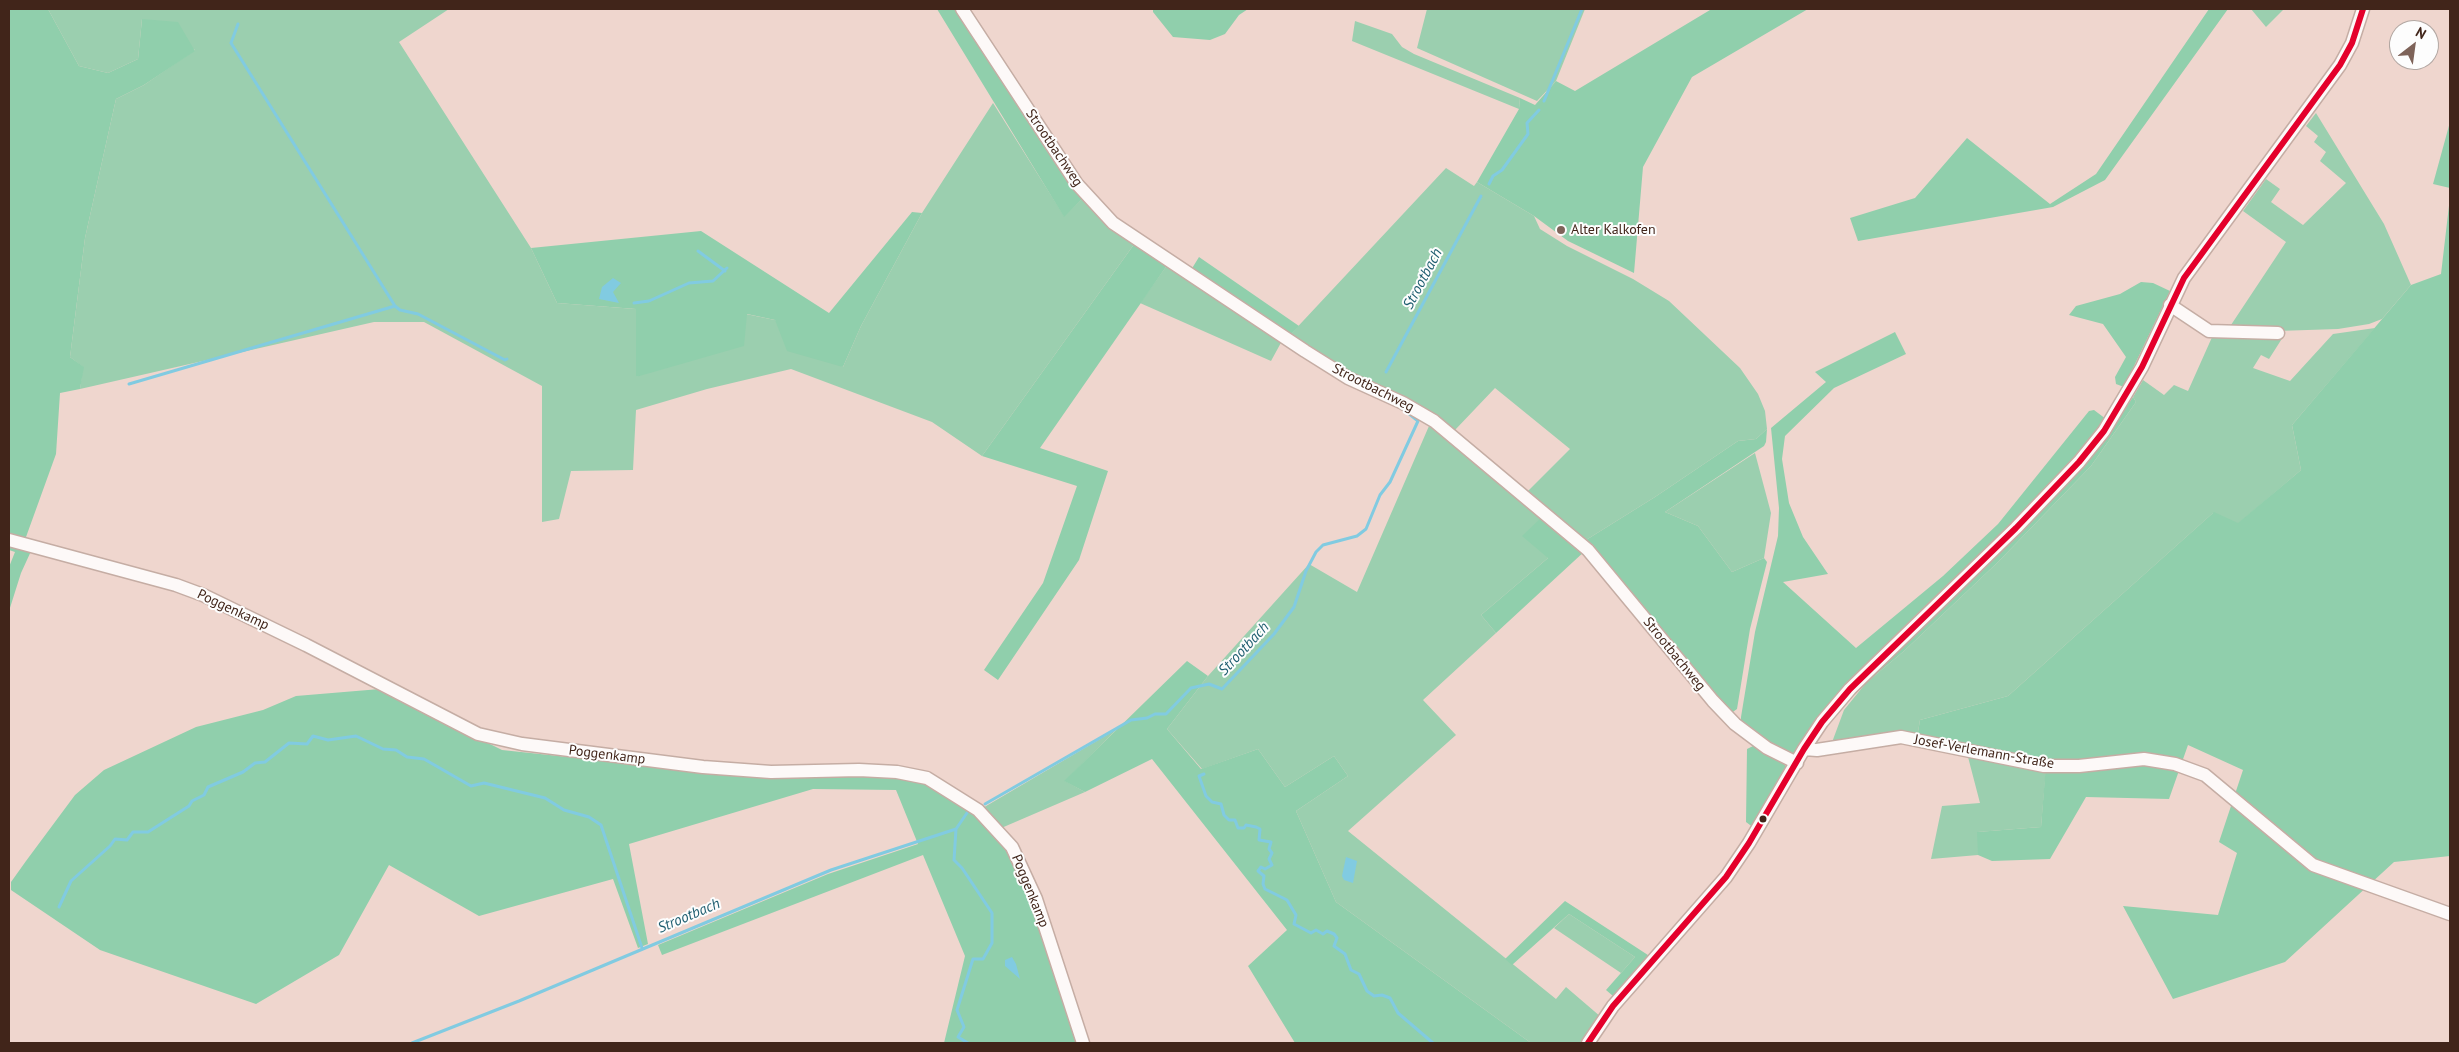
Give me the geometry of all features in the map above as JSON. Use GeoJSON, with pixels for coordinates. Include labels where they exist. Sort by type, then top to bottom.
{"type":"FeatureCollection","features":[{"type":"Feature","properties":{"kind":"street","name":"Strootbachweg"},"geometry":{"type":"LineString","coordinates":[[962,9],[1077,184],[1113,223],[1312,356],[1348,378],[1403,403],[1434,421],[1588,550],[1713,701],[1736,724],[1767,748],[1797,763]]}},
{"type":"Feature","properties":{"kind":"street"},"geometry":{"type":"LineString","coordinates":[[1588,1043],[1613,1006],[1726,877],[1749,843],[1822,722],[1872,665],[2016,528],[2079,462],[2104,431],[2122,403],[2146,358],[2184,278],[2340,65],[2352,43],[2363,9]]}},
{"type":"Feature","properties":{"kind":"street"},"geometry":{"type":"LineString","coordinates":[[2170,304],[2209,331],[2278,333]]}},
{"type":"Feature","properties":{"kind":"street","name":"Poggenkamp"},"geometry":{"type":"LineString","coordinates":[[9,540],[203,594],[478,734],[522,744],[703,767],[771,772],[859,770],[897,772],[927,778],[978,810],[1012,847],[1036,899],[1083,1043]]}},
{"type":"Feature","properties":{"kind":"street","name":"Josef-Verlemann-Straße"},"geometry":{"type":"LineString","coordinates":[[1804,749],[1816,750],[1901,738],[2044,766],[2079,766],[2144,759],[2175,764],[2205,775],[2312,865],[2450,914]]}},
{"type":"Feature","properties":{"kind":"green space"},"geometry":{"type":"Polygon","coordinates":[[[9,9],[48,9],[79,66],[108,73],[138,59],[142,19],[178,22],[195,51],[144,85],[116,99],[85,238],[70,357],[84,367],[80,389],[60,393],[56,454],[26,537],[22,539],[9,535],[9,9]]]}},
{"type":"Feature","properties":{"kind":"green space"},"geometry":{"type":"Polygon","coordinates":[[[48,9],[449,9],[399,42],[531,248],[557,303],[636,309],[636,377],[746,314],[775,320],[843,367],[861,326],[922,213],[993,103],[1064,216],[1084,197],[1135,243],[982,456],[932,422],[791,369],[707,389],[636,410],[633,470],[571,471],[559,519],[542,522],[542,386],[424,322],[374,322],[80,389],[83,367],[70,357],[85,238],[116,99],[144,85],[195,50],[142,19],[138,59],[108,73],[79,66],[48,9]]]}},
{"type":"Feature","properties":{"kind":"green space"},"geometry":{"type":"Polygon","coordinates":[[[937,9],[959,9],[1084,197],[1064,217],[937,9]]]}},
{"type":"Feature","properties":{"kind":"green space"},"geometry":{"type":"Polygon","coordinates":[[[1153,9],[1248,9],[1239,15],[1225,34],[1210,40],[1173,37],[1153,12],[1153,9]]]}},
{"type":"Feature","properties":{"kind":"green space"},"geometry":{"type":"Polygon","coordinates":[[[1427,9],[1585,9],[1556,81],[1537,101],[1417,48],[1427,9]]]}},
{"type":"Feature","properties":{"kind":"green space"},"geometry":{"type":"Polygon","coordinates":[[[1808,9],[1692,77],[1643,167],[1634,273],[1568,241],[1534,216],[1477,182],[1519,109],[1520,98],[1535,105],[1556,81],[1575,91],[1710,10],[1808,9]]]}},
{"type":"Feature","properties":{"kind":"green space"},"geometry":{"type":"Polygon","coordinates":[[[2209,9],[2228,9],[2105,180],[2053,207],[1858,241],[1850,218],[1915,198],[1967,138],[2050,204],[2096,174],[2209,9]]]}},
{"type":"Feature","properties":{"kind":"green space"},"geometry":{"type":"Polygon","coordinates":[[[2251,9],[2284,9],[2266,27],[2251,9]]]}},
{"type":"Feature","properties":{"kind":"green space"},"geometry":{"type":"Polygon","coordinates":[[[1355,21],[1392,34],[1402,47],[1414,54],[1520,98],[1519,109],[1352,41],[1355,21]]]}},
{"type":"Feature","properties":{"kind":"green space"},"geometry":{"type":"Polygon","coordinates":[[[2316,113],[2384,224],[2411,285],[2382,319],[2369,324],[2338,329],[2277,331],[2229,328],[2286,242],[2243,211],[2266,179],[2280,189],[2271,202],[2303,225],[2346,183],[2320,161],[2326,152],[2314,142],[2318,136],[2306,126],[2316,113]]]}},
{"type":"Feature","properties":{"kind":"green space"},"geometry":{"type":"Polygon","coordinates":[[[2450,122],[2450,188],[2433,184],[2450,122]]]}},
{"type":"Feature","properties":{"kind":"green space"},"geometry":{"type":"Polygon","coordinates":[[[1446,168],[1474,186],[1477,182],[1534,216],[1540,229],[1567,246],[1633,279],[1669,301],[1740,368],[1758,394],[1765,411],[1767,429],[1756,439],[1738,441],[1655,497],[1586,540],[1527,492],[1570,449],[1495,388],[1455,430],[1435,417],[1351,377],[1289,336],[1446,168]]]}},
{"type":"Feature","properties":{"kind":"green space"},"geometry":{"type":"Polygon","coordinates":[[[2450,197],[2450,856],[2394,862],[2285,962],[2173,999],[2123,906],[2218,915],[2237,853],[2219,842],[2243,770],[2188,745],[2169,799],[2086,797],[2050,859],[1992,861],[1978,855],[1977,832],[2041,827],[2046,763],[1917,738],[1920,720],[2008,696],[2214,512],[2238,523],[2301,470],[2292,425],[2411,285],[2441,274],[2450,197]]]}},
{"type":"Feature","properties":{"kind":"green space"},"geometry":{"type":"Polygon","coordinates":[[[912,212],[922,213],[861,326],[843,367],[787,351],[775,320],[747,314],[744,346],[636,377],[636,309],[557,303],[531,248],[701,231],[829,313],[912,212]]]}},
{"type":"Feature","properties":{"kind":"green space"},"geometry":{"type":"Polygon","coordinates":[[[1135,243],[1168,264],[1040,448],[1108,471],[1079,560],[998,680],[984,670],[1043,583],[1077,486],[982,456],[1135,243]]]}},
{"type":"Feature","properties":{"kind":"green space"},"geometry":{"type":"Polygon","coordinates":[[[1199,257],[1299,326],[1289,336],[1191,270],[1199,257]]]}},
{"type":"Feature","properties":{"kind":"green space"},"geometry":{"type":"Polygon","coordinates":[[[1168,264],[1283,339],[1271,361],[1140,303],[1168,264]]]}},
{"type":"Feature","properties":{"kind":"green space"},"geometry":{"type":"Polygon","coordinates":[[[2141,282],[2153,283],[2170,291],[2124,387],[2116,384],[2115,377],[2126,357],[2103,324],[2069,315],[2076,306],[2120,294],[2141,282]]]}},
{"type":"Feature","properties":{"kind":"green space"},"geometry":{"type":"Polygon","coordinates":[[[2375,328],[2292,425],[2301,470],[2238,524],[2213,513],[2008,696],[1920,720],[1917,738],[1831,745],[1844,710],[1866,683],[1904,651],[1998,562],[2091,466],[2136,402],[2133,397],[2143,380],[2164,395],[2174,385],[2188,391],[2213,335],[2283,337],[2269,359],[2261,355],[2253,368],[2290,381],[2333,334],[2375,328]]]}},
{"type":"Feature","properties":{"kind":"green space"},"geometry":{"type":"Polygon","coordinates":[[[1895,332],[1906,354],[1834,388],[1785,436],[1782,459],[1789,503],[1803,537],[1828,574],[1783,582],[1856,648],[1943,576],[1998,524],[2089,411],[2094,410],[2106,419],[2077,457],[2032,506],[1956,581],[1795,757],[1779,749],[1741,723],[1755,632],[1778,536],[1779,508],[1771,428],[1826,382],[1815,372],[1895,332]]]}},
{"type":"Feature","properties":{"kind":"green space"},"geometry":{"type":"Polygon","coordinates":[[[2133,397],[2136,402],[2091,466],[1998,562],[1904,651],[1866,683],[1873,672],[2108,434],[2133,397]]]}},
{"type":"Feature","properties":{"kind":"green space"},"geometry":{"type":"Polygon","coordinates":[[[1429,426],[1542,517],[1548,558],[1481,615],[1496,633],[1423,700],[1456,735],[1348,831],[1556,999],[1566,987],[1601,1017],[1584,1043],[1531,1043],[1336,902],[1296,811],[1348,776],[1334,756],[1285,787],[1258,749],[1202,769],[1167,729],[1208,676],[1309,564],[1357,592],[1429,426]]]}},
{"type":"Feature","properties":{"kind":"green space"},"geometry":{"type":"Polygon","coordinates":[[[1767,429],[1764,446],[1665,512],[1698,526],[1732,572],[1764,558],[1767,562],[1750,629],[1737,709],[1730,714],[1586,540],[1655,497],[1738,441],[1756,439],[1767,429]]]}},
{"type":"Feature","properties":{"kind":"green space"},"geometry":{"type":"Polygon","coordinates":[[[1755,453],[1771,513],[1764,558],[1732,572],[1698,526],[1665,512],[1755,453]]]}},
{"type":"Feature","properties":{"kind":"green space"},"geometry":{"type":"Polygon","coordinates":[[[1542,517],[1586,550],[1496,633],[1481,615],[1548,558],[1522,536],[1542,517]]]}},
{"type":"Feature","properties":{"kind":"green space"},"geometry":{"type":"Polygon","coordinates":[[[9,543],[32,549],[21,573],[9,611],[9,567],[15,552],[9,550],[9,543]]]}},
{"type":"Feature","properties":{"kind":"green space"},"geometry":{"type":"Polygon","coordinates":[[[1187,661],[1208,676],[1167,729],[1201,769],[1258,749],[1285,787],[1334,756],[1348,776],[1296,811],[1336,902],[1531,1043],[1295,1043],[1248,966],[1287,930],[1152,759],[1085,792],[1064,781],[1187,661]]]}},
{"type":"Feature","properties":{"kind":"green space"},"geometry":{"type":"Polygon","coordinates":[[[380,689],[502,750],[710,772],[860,773],[925,781],[975,812],[1010,849],[1034,901],[1080,1043],[944,1043],[965,956],[923,855],[662,955],[658,945],[828,874],[918,844],[896,790],[813,789],[629,844],[648,944],[638,948],[613,879],[479,916],[389,865],[339,955],[256,1004],[100,950],[11,890],[11,882],[75,795],[104,770],[196,727],[263,710],[296,696],[380,689]]]}},
{"type":"Feature","properties":{"kind":"green space"},"geometry":{"type":"Polygon","coordinates":[[[1117,729],[1065,781],[1085,792],[999,829],[981,809],[1117,729]]]}},
{"type":"Feature","properties":{"kind":"green space"},"geometry":{"type":"Polygon","coordinates":[[[1753,746],[1783,760],[1787,770],[1754,828],[1746,822],[1747,749],[1753,746]]]}},
{"type":"Feature","properties":{"kind":"green space"},"geometry":{"type":"Polygon","coordinates":[[[1968,757],[2046,769],[2041,827],[1978,832],[1978,855],[1931,859],[1942,806],[1980,803],[1968,757]]]}},
{"type":"Feature","properties":{"kind":"green space"},"geometry":{"type":"Polygon","coordinates":[[[1565,901],[1651,957],[1613,996],[1606,990],[1635,957],[1569,914],[1512,965],[1505,959],[1565,901]]]}},
{"type":"Feature","properties":{"kind":"green space"},"geometry":{"type":"Polygon","coordinates":[[[1569,914],[1635,957],[1621,973],[1554,928],[1569,914]]]}},
{"type":"Feature","properties":{"kind":"water"},"geometry":{"type":"Polygon","coordinates":[[[613,278],[621,283],[613,292],[619,303],[599,299],[602,287],[613,278]]]}},
{"type":"Feature","properties":{"kind":"water"},"geometry":{"type":"Polygon","coordinates":[[[1346,857],[1357,861],[1353,883],[1344,880],[1342,876],[1346,857]]]}},
{"type":"Feature","properties":{"kind":"water"},"geometry":{"type":"Polygon","coordinates":[[[1012,957],[1020,979],[1005,966],[1005,960],[1012,957]]]}},
{"type":"Feature","properties":{"kind":"waterway","name":"Strootbach"},"geometry":{"type":"LineString","coordinates":[[1544,101],[1582,9]]}},
{"type":"Feature","properties":{"kind":"waterway"},"geometry":{"type":"LineString","coordinates":[[238,24],[231,43],[395,306]]}},
{"type":"Feature","properties":{"kind":"waterway","name":"Strootbach"},"geometry":{"type":"LineString","coordinates":[[1489,184],[1493,176],[1502,170],[1528,134],[1527,123],[1539,110]]}},
{"type":"Feature","properties":{"kind":"waterway","name":"Strootbach"},"geometry":{"type":"LineString","coordinates":[[1386,372],[1481,196]]}},
{"type":"Feature","properties":{"kind":"waterway"},"geometry":{"type":"LineString","coordinates":[[698,251],[725,271]]}},
{"type":"Feature","properties":{"kind":"waterway"},"geometry":{"type":"LineString","coordinates":[[634,303],[649,301],[689,283],[713,281],[727,268]]}},
{"type":"Feature","properties":{"kind":"waterway"},"geometry":{"type":"LineString","coordinates":[[129,384],[395,306],[400,310],[418,314],[505,360],[507,359]]}},
{"type":"Feature","properties":{"kind":"waterway","name":"Strootbach"},"geometry":{"type":"LineString","coordinates":[[985,804],[1131,720],[1147,718],[1155,714],[1166,714],[1191,688],[1209,684],[1222,689],[1274,634],[1294,607],[1306,571],[1316,552],[1323,545],[1357,536],[1366,529],[1380,495],[1390,482],[1418,421],[1408,413]]}},
{"type":"Feature","properties":{"kind":"waterway"},"geometry":{"type":"LineString","coordinates":[[59,907],[71,881],[110,846],[115,839],[127,840],[133,832],[148,832],[189,806],[192,801],[204,795],[208,787],[243,772],[255,763],[265,762],[289,743],[307,744],[313,736],[328,740],[356,736],[383,749],[396,750],[407,757],[424,759],[471,786],[484,783],[545,798],[564,810],[589,817],[601,825],[642,948]]}},
{"type":"Feature","properties":{"kind":"waterway"},"geometry":{"type":"LineString","coordinates":[[1204,774],[1199,776],[1206,796],[1212,802],[1221,804],[1224,815],[1229,820],[1235,820],[1238,828],[1244,828],[1246,825],[1260,829],[1259,840],[1271,842],[1269,849],[1272,853],[1269,859],[1272,865],[1265,869],[1261,867],[1258,871],[1264,876],[1263,884],[1265,889],[1287,900],[1296,915],[1294,924],[1311,933],[1316,930],[1323,934],[1327,931],[1334,934],[1337,938],[1334,946],[1345,954],[1351,970],[1359,974],[1367,991],[1374,996],[1382,995],[1390,998],[1398,1013],[1433,1043]]}},
{"type":"Feature","properties":{"kind":"waterway","name":"Strootbach"},"geometry":{"type":"LineString","coordinates":[[412,1043],[519,1001],[831,870],[956,829],[969,810]]}},
{"type":"Feature","properties":{"kind":"waterway"},"geometry":{"type":"LineString","coordinates":[[956,829],[954,860],[962,868],[992,913],[992,943],[983,959],[973,959],[957,1010],[964,1027],[958,1037],[968,1043]]}},
{"type":"Feature","properties":{"kind":"transit line"},"geometry":{"type":"LineString","coordinates":[[1588,1043],[1613,1006],[1726,877],[1749,843],[1822,722],[1850,689],[2016,528],[2079,462],[2104,431],[2142,367],[2184,278],[2340,65],[2352,43],[2363,9]]}},
{"type":"Feature","properties":{"kind":"place","name":"Alter Kalkofen"},"geometry":{"type":"Point","coordinates":[1561,230]}}]}
